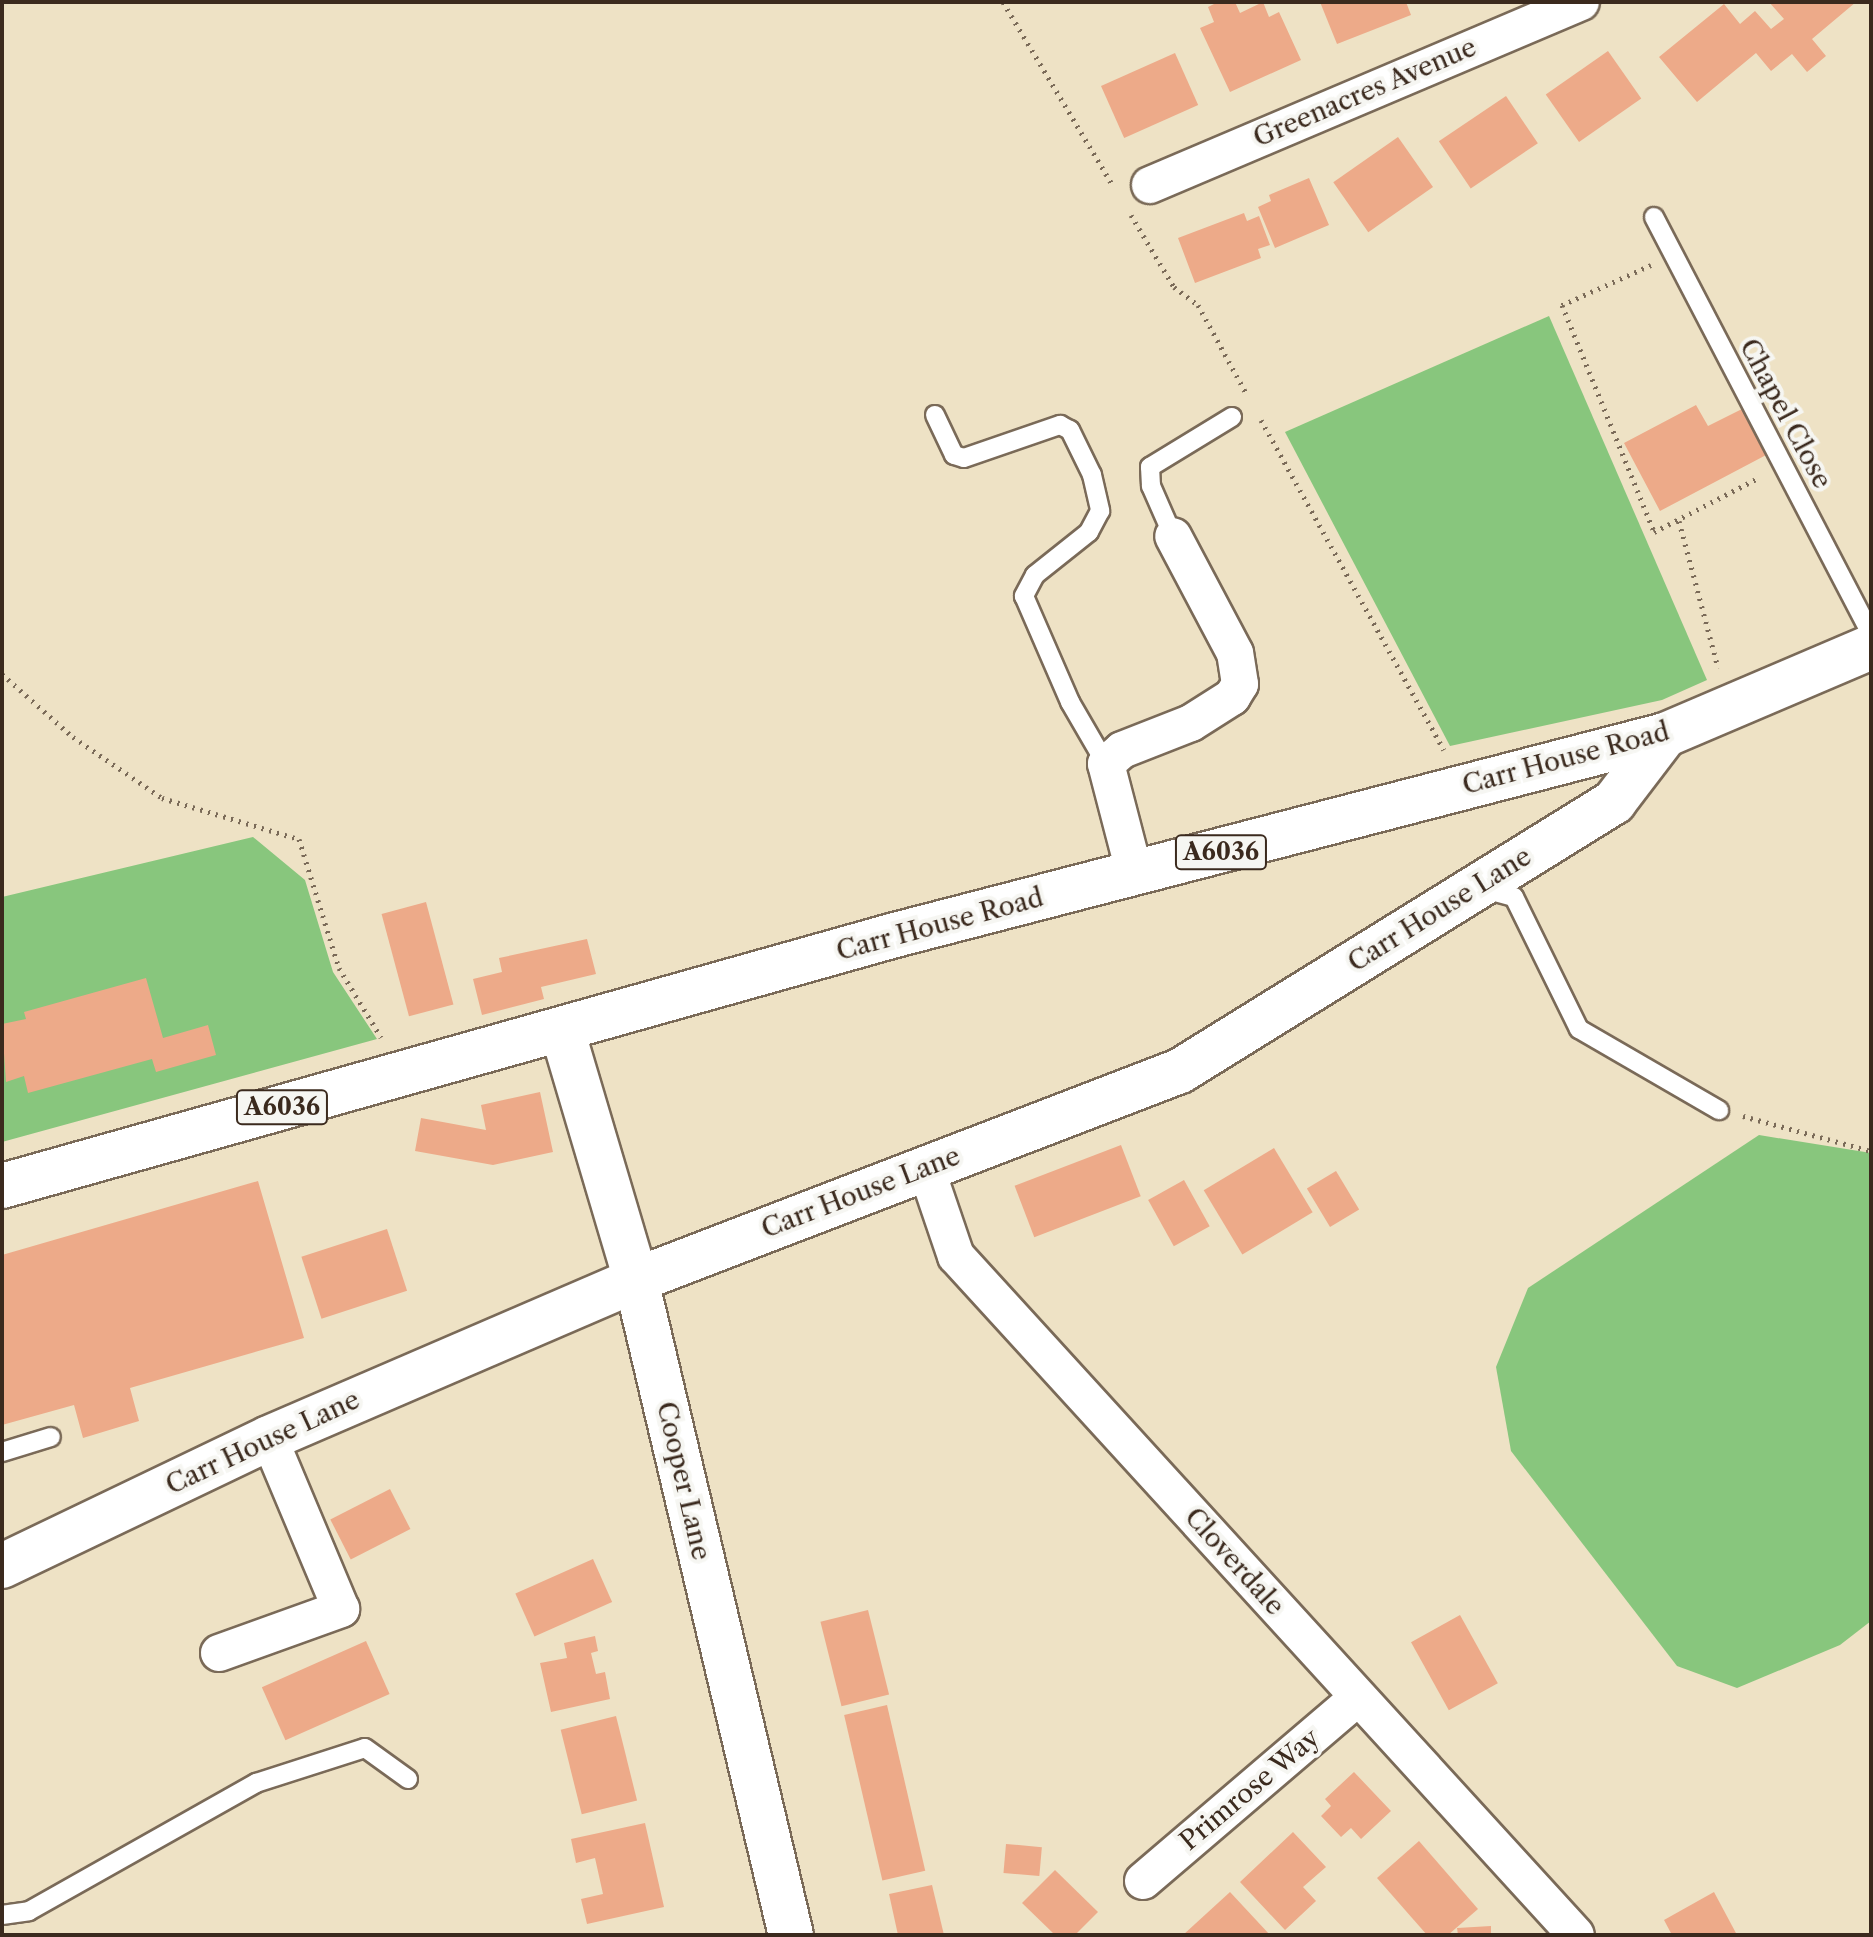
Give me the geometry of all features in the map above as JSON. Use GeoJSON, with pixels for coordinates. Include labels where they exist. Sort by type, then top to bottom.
{"type":"FeatureCollection","features":[{"type":"Feature","properties":{"kind":"main road","name":"Carr House Road"},"geometry":{"type":"LineString","coordinates":[[2,1186],[895,935],[1665,735],[1871,647]]}},
{"type":"Feature","properties":{"kind":"main road","name":"Carr House Lane"},"geometry":{"type":"LineString","coordinates":[[2,1566],[269,1438],[636,1280],[1180,1071],[1614,802],[1665,735]]}},
{"type":"Feature","properties":{"kind":"main road","name":"Cooper Lane"},"geometry":{"type":"LineString","coordinates":[[562,1030],[636,1280],[791,1935]]}},
{"type":"Feature","properties":{"kind":"street","name":"Greenacres Avenue"},"geometry":{"type":"LineString","coordinates":[[1150,185],[1581,2]]}},
{"type":"Feature","properties":{"kind":"street"},"geometry":{"type":"LineString","coordinates":[[1135,875],[1106,764],[1122,750],[1191,723],[1232,697],[1240,684],[1235,653],[1173,536]]}},
{"type":"Feature","properties":{"kind":"street","name":"Cloverdale"},"geometry":{"type":"LineString","coordinates":[[926,1168],[956,1256],[1576,1935]]}},
{"type":"Feature","properties":{"kind":"street"},"geometry":{"type":"LineString","coordinates":[[219,1653],[341,1609],[269,1438]]}},
{"type":"Feature","properties":{"kind":"street","name":"Primrose Way"},"geometry":{"type":"LineString","coordinates":[[1143,1881],[1357,1698]]}},
{"type":"Feature","properties":{"kind":"lane","name":"Chapel Close"},"geometry":{"type":"LineString","coordinates":[[1654,217],[1871,634]]}},
{"type":"Feature","properties":{"kind":"lane"},"geometry":{"type":"LineString","coordinates":[[935,415],[954,455],[964,458],[1060,425],[1070,430],[1092,475],[1100,511],[1089,532],[1035,575],[1024,596],[1070,702],[1106,764]]}},
{"type":"Feature","properties":{"kind":"lane"},"geometry":{"type":"LineString","coordinates":[[1173,536],[1151,486],[1150,467],[1232,417]]}},
{"type":"Feature","properties":{"kind":"lane"},"geometry":{"type":"LineString","coordinates":[[1477,887],[1514,897],[1579,1029],[1719,1110]]}},
{"type":"Feature","properties":{"kind":"lane"},"geometry":{"type":"LineString","coordinates":[[2,1452],[51,1437]]}},
{"type":"Feature","properties":{"kind":"lane"},"geometry":{"type":"LineString","coordinates":[[2,1915],[29,1911],[256,1783],[365,1748],[408,1779]]}},
{"type":"Feature","properties":{"kind":"path"},"geometry":{"type":"LineString","coordinates":[[1673,255],[1562,305],[1654,532],[1782,465]]}},
{"type":"Feature","properties":{"kind":"path"},"geometry":{"type":"LineString","coordinates":[[1679,521],[1729,707]]}},
{"type":"Feature","properties":{"kind":"path"},"geometry":{"type":"LineString","coordinates":[[2,674],[73,737],[162,798],[299,839],[339,968],[382,1038],[393,1076]]}},
{"type":"Feature","properties":{"kind":"path"},"geometry":{"type":"LineString","coordinates":[[1719,1110],[1871,1151]]}},
{"type":"Feature","properties":{"kind":"green space"},"geometry":{"type":"Polygon","coordinates":[[[1549,316],[1707,680],[1662,700],[1450,746],[1285,432],[1549,316]]]}},
{"type":"Feature","properties":{"kind":"green space"},"geometry":{"type":"Polygon","coordinates":[[[253,837],[305,880],[333,972],[377,1039],[2,1142],[2,897],[253,837]]]}},
{"type":"Feature","properties":{"kind":"green space"},"geometry":{"type":"Polygon","coordinates":[[[1759,1135],[1871,1153],[1871,1621],[1840,1645],[1737,1688],[1677,1666],[1511,1451],[1496,1367],[1528,1288],[1759,1135]]]}},
{"type":"Feature","properties":{"kind":"building"},"geometry":{"type":"Polygon","coordinates":[[[1218,2],[1235,2],[1240,13],[1263,2],[1269,17],[1279,12],[1301,60],[1230,92],[1200,28],[1214,22],[1208,7],[1218,2]]]}},
{"type":"Feature","properties":{"kind":"building"},"geometry":{"type":"Polygon","coordinates":[[[1320,2],[1406,2],[1411,15],[1337,44],[1320,2]]]}},
{"type":"Feature","properties":{"kind":"building"},"geometry":{"type":"Polygon","coordinates":[[[1769,2],[1856,2],[1812,39],[1826,56],[1807,72],[1792,54],[1771,71],[1756,53],[1697,102],[1659,57],[1724,4],[1740,24],[1755,11],[1771,29],[1784,19],[1769,2]]]}},
{"type":"Feature","properties":{"kind":"building"},"geometry":{"type":"Polygon","coordinates":[[[1608,51],[1641,99],[1579,142],[1546,95],[1608,51]]]}},
{"type":"Feature","properties":{"kind":"building"},"geometry":{"type":"Polygon","coordinates":[[[1175,53],[1198,105],[1124,138],[1101,86],[1175,53]]]}},
{"type":"Feature","properties":{"kind":"building"},"geometry":{"type":"Polygon","coordinates":[[[1506,96],[1538,143],[1471,189],[1439,141],[1506,96]]]}},
{"type":"Feature","properties":{"kind":"building"},"geometry":{"type":"Polygon","coordinates":[[[1398,137],[1433,187],[1368,232],[1333,182],[1398,137]]]}},
{"type":"Feature","properties":{"kind":"building"},"geometry":{"type":"Polygon","coordinates":[[[1309,178],[1329,225],[1275,248],[1258,207],[1271,201],[1269,195],[1309,178]]]}},
{"type":"Feature","properties":{"kind":"building"},"geometry":{"type":"Polygon","coordinates":[[[1244,213],[1247,221],[1259,216],[1270,245],[1258,249],[1261,258],[1195,283],[1178,238],[1244,213]]]}},
{"type":"Feature","properties":{"kind":"building"},"geometry":{"type":"Polygon","coordinates":[[[1696,405],[1708,426],[1744,408],[1768,454],[1660,511],[1624,443],[1696,405]]]}},
{"type":"Feature","properties":{"kind":"building"},"geometry":{"type":"Polygon","coordinates":[[[426,902],[453,1004],[409,1016],[382,914],[426,902]]]}},
{"type":"Feature","properties":{"kind":"building"},"geometry":{"type":"Polygon","coordinates":[[[587,939],[596,974],[541,987],[544,999],[482,1015],[473,979],[502,972],[499,958],[587,939]]]}},
{"type":"Feature","properties":{"kind":"building"},"geometry":{"type":"Polygon","coordinates":[[[146,978],[163,1038],[208,1025],[216,1055],[156,1072],[152,1059],[28,1093],[24,1076],[6,1082],[2,1024],[26,1019],[24,1012],[146,978]]]}},
{"type":"Feature","properties":{"kind":"building"},"geometry":{"type":"Polygon","coordinates":[[[540,1092],[553,1152],[493,1165],[415,1151],[421,1118],[486,1130],[481,1105],[540,1092]]]}},
{"type":"Feature","properties":{"kind":"building"},"geometry":{"type":"Polygon","coordinates":[[[1121,1145],[1141,1196],[1034,1237],[1015,1186],[1121,1145]]]}},
{"type":"Feature","properties":{"kind":"building"},"geometry":{"type":"Polygon","coordinates":[[[1274,1148],[1313,1212],[1242,1255],[1204,1190],[1274,1148]]]}},
{"type":"Feature","properties":{"kind":"building"},"geometry":{"type":"Polygon","coordinates":[[[1336,1171],[1359,1210],[1330,1227],[1307,1189],[1336,1171]]]}},
{"type":"Feature","properties":{"kind":"building"},"geometry":{"type":"Polygon","coordinates":[[[1184,1180],[1210,1226],[1174,1246],[1148,1200],[1184,1180]]]}},
{"type":"Feature","properties":{"kind":"building"},"geometry":{"type":"Polygon","coordinates":[[[258,1181],[304,1338],[130,1388],[139,1421],[83,1438],[74,1405],[2,1425],[2,1255],[258,1181]]]}},
{"type":"Feature","properties":{"kind":"building"},"geometry":{"type":"Polygon","coordinates":[[[387,1229],[407,1291],[321,1319],[301,1257],[387,1229]]]}},
{"type":"Feature","properties":{"kind":"building"},"geometry":{"type":"Polygon","coordinates":[[[390,1489],[410,1529],[351,1560],[330,1519],[390,1489]]]}},
{"type":"Feature","properties":{"kind":"building"},"geometry":{"type":"Polygon","coordinates":[[[593,1559],[612,1602],[534,1637],[515,1594],[593,1559]]]}},
{"type":"Feature","properties":{"kind":"building"},"geometry":{"type":"Polygon","coordinates":[[[868,1610],[889,1694],[842,1706],[820,1622],[868,1610]]]}},
{"type":"Feature","properties":{"kind":"building"},"geometry":{"type":"Polygon","coordinates":[[[1460,1615],[1498,1683],[1449,1710],[1411,1642],[1460,1615]]]}},
{"type":"Feature","properties":{"kind":"building"},"geometry":{"type":"Polygon","coordinates":[[[595,1636],[598,1651],[591,1653],[596,1674],[605,1672],[610,1699],[551,1712],[540,1663],[567,1658],[564,1643],[595,1636]]]}},
{"type":"Feature","properties":{"kind":"building"},"geometry":{"type":"Polygon","coordinates":[[[366,1641],[390,1694],[285,1740],[262,1687],[366,1641]]]}},
{"type":"Feature","properties":{"kind":"building"},"geometry":{"type":"Polygon","coordinates":[[[887,1705],[925,1871],[882,1881],[844,1715],[887,1705]]]}},
{"type":"Feature","properties":{"kind":"building"},"geometry":{"type":"Polygon","coordinates":[[[616,1716],[637,1800],[582,1814],[561,1730],[616,1716]]]}},
{"type":"Feature","properties":{"kind":"building"},"geometry":{"type":"Polygon","coordinates":[[[1354,1772],[1391,1811],[1361,1839],[1351,1828],[1341,1837],[1321,1816],[1331,1806],[1325,1799],[1354,1772]]]}},
{"type":"Feature","properties":{"kind":"building"},"geometry":{"type":"Polygon","coordinates":[[[645,1823],[664,1907],[587,1924],[581,1899],[603,1894],[595,1858],[576,1863],[571,1839],[645,1823]]]}},
{"type":"Feature","properties":{"kind":"building"},"geometry":{"type":"Polygon","coordinates":[[[1293,1832],[1326,1867],[1303,1887],[1316,1901],[1285,1930],[1240,1882],[1293,1832]]]}},
{"type":"Feature","properties":{"kind":"building"},"geometry":{"type":"Polygon","coordinates":[[[1419,1841],[1478,1909],[1448,1935],[1427,1935],[1377,1878],[1419,1841]]]}},
{"type":"Feature","properties":{"kind":"building"},"geometry":{"type":"Polygon","coordinates":[[[1006,1844],[1042,1847],[1039,1876],[1003,1873],[1006,1844]]]}},
{"type":"Feature","properties":{"kind":"building"},"geometry":{"type":"Polygon","coordinates":[[[1055,1870],[1098,1912],[1075,1935],[1055,1935],[1022,1903],[1055,1870]]]}},
{"type":"Feature","properties":{"kind":"building"},"geometry":{"type":"Polygon","coordinates":[[[932,1885],[944,1935],[898,1935],[889,1894],[932,1885]]]}},
{"type":"Feature","properties":{"kind":"building"},"geometry":{"type":"Polygon","coordinates":[[[1230,1892],[1270,1935],[1183,1935],[1230,1892]]]}},
{"type":"Feature","properties":{"kind":"building"},"geometry":{"type":"Polygon","coordinates":[[[1714,1892],[1737,1935],[1672,1935],[1664,1920],[1714,1892]]]}},
{"type":"Feature","properties":{"kind":"building"},"geometry":{"type":"Polygon","coordinates":[[[1491,1926],[1491,1935],[1458,1935],[1457,1928],[1491,1926]]]}}]}
